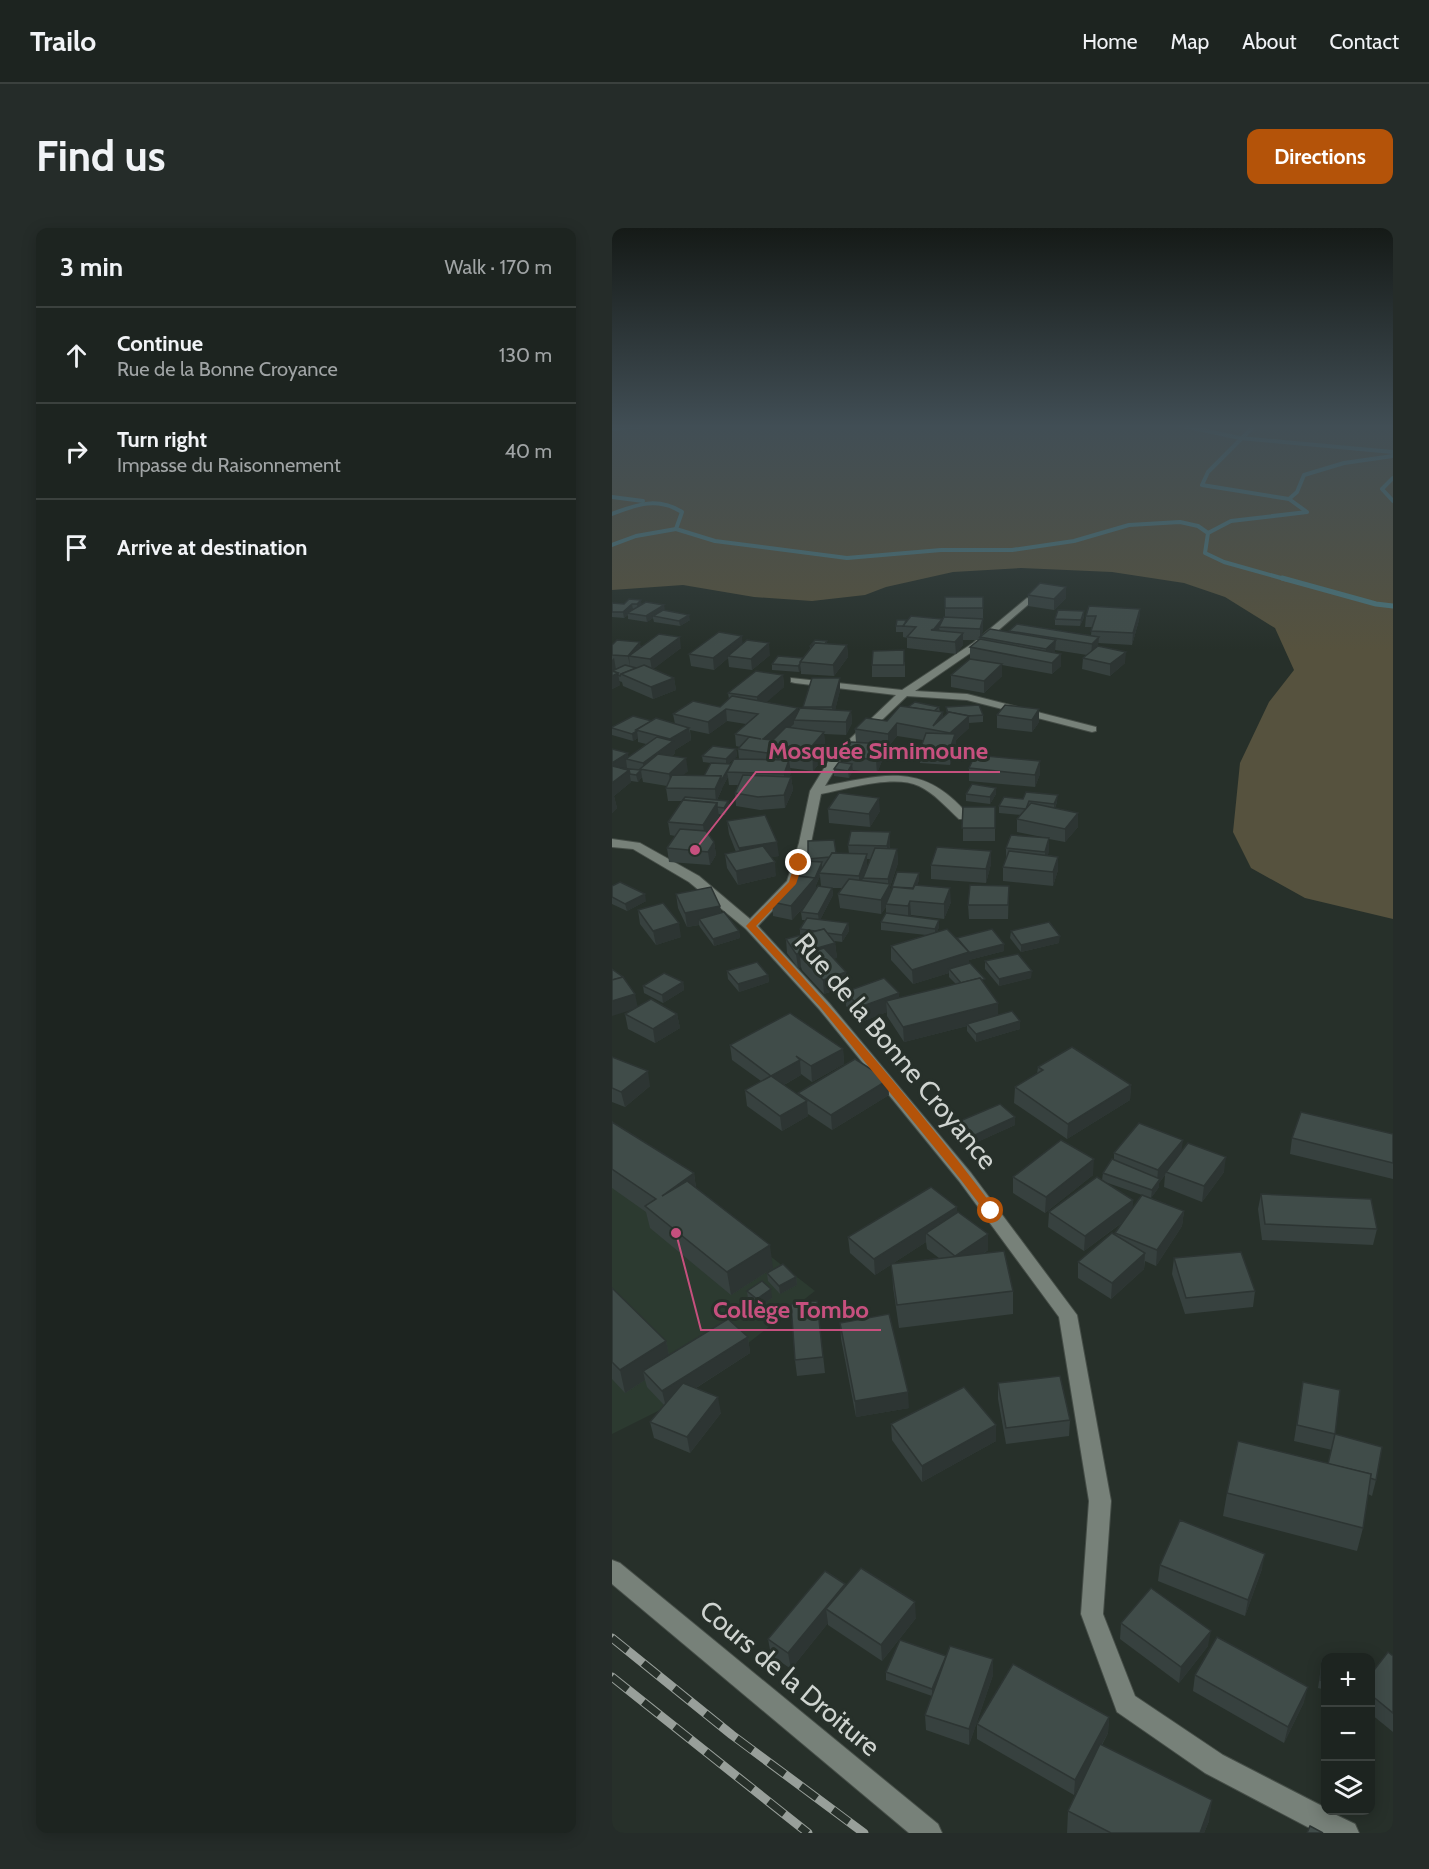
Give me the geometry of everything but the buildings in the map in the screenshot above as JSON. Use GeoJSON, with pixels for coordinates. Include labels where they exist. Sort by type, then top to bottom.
{"type":"FeatureCollection","features":[{"type":"Feature","properties":{"kind":"street"},"geometry":{"type":"LineString","coordinates":[[751,926],[793,882],[816,791],[837,757],[904,693],[976,645],[1027,600]]}},
{"type":"Feature","properties":{"kind":"street"},"geometry":{"type":"LineString","coordinates":[[795,680],[904,693],[967,697],[1092,729]]}},
{"type":"Feature","properties":{"kind":"street"},"geometry":{"type":"LineString","coordinates":[[816,791],[873,781],[915,780],[930,788],[963,816]]}},
{"type":"Feature","properties":{"kind":"street","name":"Rue de la Bonne Croyance"},"geometry":{"type":"LineString","coordinates":[[612,843],[636,846],[694,879],[751,926],[824,1006],[965,1177],[1068,1315],[1100,1501],[1092,1614],[1126,1704],[1214,1764],[1346,1833]]}},
{"type":"Feature","properties":{"kind":"street","name":"Cours de la Droiture"},"geometry":{"type":"LineString","coordinates":[[612,1570],[929,1833]]}},
{"type":"Feature","properties":{"kind":"shaded area"},"geometry":{"type":"Polygon","coordinates":[[[612,500],[1393,500],[1393,919],[1305,898],[1251,868],[1233,832],[1240,763],[1269,702],[1294,670],[1275,628],[1225,597],[1184,583],[1112,572],[1021,568],[953,572],[886,587],[865,595],[812,601],[754,597],[683,585],[612,590],[612,500]]]}},
{"type":"Feature","properties":{"kind":"shaded area"},"geometry":{"type":"Polygon","coordinates":[[[612,1141],[665,1174],[815,1291],[666,1407],[612,1434],[612,1141]]]}},
{"type":"Feature","properties":{"kind":"waterway"},"geometry":{"type":"LineString","coordinates":[[634,500],[643,501]]}},
{"type":"Feature","properties":{"kind":"waterway"},"geometry":{"type":"LineString","coordinates":[[1208,533],[1231,521],[1307,512],[1290,500]]}},
{"type":"Feature","properties":{"kind":"waterway"},"geometry":{"type":"LineString","coordinates":[[612,514],[630,507],[656,503],[682,512],[676,529]]}},
{"type":"Feature","properties":{"kind":"waterway"},"geometry":{"type":"LineString","coordinates":[[676,529],[715,541],[847,558],[941,550],[1012,550],[1074,541],[1129,525],[1180,522],[1198,526],[1208,533]]}},
{"type":"Feature","properties":{"kind":"waterway"},"geometry":{"type":"LineString","coordinates":[[612,545],[636,536],[676,529]]}},
{"type":"Feature","properties":{"kind":"waterway"},"geometry":{"type":"LineString","coordinates":[[1208,533],[1205,553],[1224,562],[1288,580]]}},
{"type":"Feature","properties":{"kind":"waterway"},"geometry":{"type":"LineString","coordinates":[[1282,578],[1376,604],[1393,606]]}},
{"type":"Feature","properties":{"kind":"railway"},"geometry":{"type":"LineString","coordinates":[[612,1638],[732,1735],[864,1833]]}},
{"type":"Feature","properties":{"kind":"railway"},"geometry":{"type":"LineString","coordinates":[[612,1677],[808,1833]]}},
{"type":"Feature","properties":{"kind":"place","name":"Mosquée Simimoune"},"geometry":{"type":"Point","coordinates":[695,850]}},
{"type":"Feature","properties":{"kind":"place","name":"Collège Tombo"},"geometry":{"type":"Point","coordinates":[676,1233]}},
{"type":"Feature","properties":{"kind":"route"},"geometry":{"type":"LineString","coordinates":[[799,863],[793,882],[751,926],[824,1006],[991,1211]]}}]}
